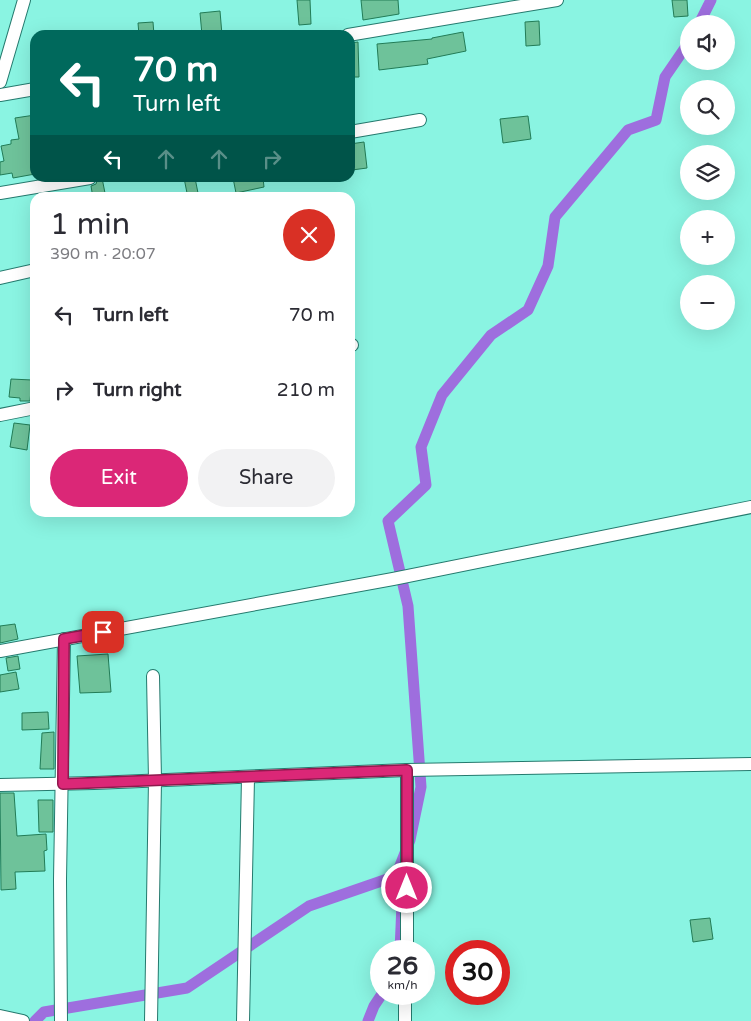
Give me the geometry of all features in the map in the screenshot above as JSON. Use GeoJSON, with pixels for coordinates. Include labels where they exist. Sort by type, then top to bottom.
{"type":"FeatureCollection","features":[{"type":"Feature","properties":{"kind":"street"},"geometry":{"type":"LineString","coordinates":[[0,82],[24,0]]}},
{"type":"Feature","properties":{"kind":"street"},"geometry":{"type":"LineString","coordinates":[[355,34],[557,0]]}},
{"type":"Feature","properties":{"kind":"street"},"geometry":{"type":"LineString","coordinates":[[0,95],[30,90]]}},
{"type":"Feature","properties":{"kind":"street"},"geometry":{"type":"LineString","coordinates":[[355,131],[420,120]]}},
{"type":"Feature","properties":{"kind":"street"},"geometry":{"type":"LineString","coordinates":[[0,193],[66,182]]}},
{"type":"Feature","properties":{"kind":"street"},"geometry":{"type":"LineString","coordinates":[[0,278],[30,271]]}},
{"type":"Feature","properties":{"kind":"street"},"geometry":{"type":"LineString","coordinates":[[0,415],[30,409]]}},
{"type":"Feature","properties":{"kind":"street"},"geometry":{"type":"LineString","coordinates":[[0,651],[393,579],[751,507]]}},
{"type":"Feature","properties":{"kind":"street"},"geometry":{"type":"LineString","coordinates":[[61,1021],[60,880],[64,639]]}},
{"type":"Feature","properties":{"kind":"street"},"geometry":{"type":"LineString","coordinates":[[151,1021],[155,780],[153,676]]}},
{"type":"Feature","properties":{"kind":"street"},"geometry":{"type":"LineString","coordinates":[[0,785],[248,778],[407,770],[751,764]]}},
{"type":"Feature","properties":{"kind":"street"},"geometry":{"type":"LineString","coordinates":[[406,940],[407,770]]}},
{"type":"Feature","properties":{"kind":"street"},"geometry":{"type":"LineString","coordinates":[[243,1021],[248,778]]}},
{"type":"Feature","properties":{"kind":"street"},"geometry":{"type":"LineString","coordinates":[[405,1021],[406,1005]]}},
{"type":"Feature","properties":{"kind":"street"},"geometry":{"type":"LineString","coordinates":[[0,1016],[23,1021]]}},
{"type":"Feature","properties":{"kind":"building"},"geometry":{"type":"Polygon","coordinates":[[[297,0],[310,0],[311,24],[299,25],[297,0]]]}},
{"type":"Feature","properties":{"kind":"building"},"geometry":{"type":"Polygon","coordinates":[[[361,0],[398,0],[399,14],[363,20],[361,0]]]}},
{"type":"Feature","properties":{"kind":"building"},"geometry":{"type":"Polygon","coordinates":[[[672,0],[687,0],[688,15],[674,17],[672,0]]]}},
{"type":"Feature","properties":{"kind":"building"},"geometry":{"type":"Polygon","coordinates":[[[220,11],[222,30],[202,30],[200,13],[220,11]]]}},
{"type":"Feature","properties":{"kind":"building"},"geometry":{"type":"Polygon","coordinates":[[[539,21],[540,45],[526,46],[525,22],[539,21]]]}},
{"type":"Feature","properties":{"kind":"building"},"geometry":{"type":"Polygon","coordinates":[[[153,22],[154,30],[139,30],[138,23],[153,22]]]}},
{"type":"Feature","properties":{"kind":"building"},"geometry":{"type":"Polygon","coordinates":[[[463,32],[466,51],[427,59],[428,64],[379,70],[377,44],[432,39],[463,32]]]}},
{"type":"Feature","properties":{"kind":"building"},"geometry":{"type":"Polygon","coordinates":[[[355,42],[358,42],[359,77],[355,77],[355,42]]]}},
{"type":"Feature","properties":{"kind":"building"},"geometry":{"type":"Polygon","coordinates":[[[30,116],[30,175],[13,178],[12,173],[0,175],[0,162],[4,161],[1,146],[11,144],[11,140],[19,139],[15,118],[30,116]]]}},
{"type":"Feature","properties":{"kind":"building"},"geometry":{"type":"Polygon","coordinates":[[[528,116],[531,139],[503,143],[500,119],[528,116]]]}},
{"type":"Feature","properties":{"kind":"building"},"geometry":{"type":"Polygon","coordinates":[[[364,142],[367,168],[355,170],[355,143],[364,142]]]}},
{"type":"Feature","properties":{"kind":"building"},"geometry":{"type":"Polygon","coordinates":[[[97,182],[103,182],[105,192],[92,192],[91,186],[97,182]]]}},
{"type":"Feature","properties":{"kind":"building"},"geometry":{"type":"Polygon","coordinates":[[[185,182],[196,182],[198,192],[187,192],[185,182]]]}},
{"type":"Feature","properties":{"kind":"building"},"geometry":{"type":"Polygon","coordinates":[[[234,182],[263,182],[264,187],[236,192],[234,182]]]}},
{"type":"Feature","properties":{"kind":"building"},"geometry":{"type":"Polygon","coordinates":[[[11,379],[30,380],[30,401],[20,401],[20,398],[9,397],[11,379]]]}},
{"type":"Feature","properties":{"kind":"building"},"geometry":{"type":"Polygon","coordinates":[[[14,423],[30,425],[27,450],[10,447],[14,423]]]}},
{"type":"Feature","properties":{"kind":"building"},"geometry":{"type":"Polygon","coordinates":[[[15,624],[18,639],[0,643],[0,626],[15,624]]]}},
{"type":"Feature","properties":{"kind":"building"},"geometry":{"type":"Polygon","coordinates":[[[108,654],[111,692],[80,693],[77,656],[108,654]]]}},
{"type":"Feature","properties":{"kind":"building"},"geometry":{"type":"Polygon","coordinates":[[[18,656],[20,669],[8,671],[6,658],[18,656]]]}},
{"type":"Feature","properties":{"kind":"building"},"geometry":{"type":"Polygon","coordinates":[[[16,672],[19,689],[0,692],[0,675],[16,672]]]}},
{"type":"Feature","properties":{"kind":"building"},"geometry":{"type":"Polygon","coordinates":[[[48,712],[49,729],[22,730],[22,713],[48,712]]]}},
{"type":"Feature","properties":{"kind":"building"},"geometry":{"type":"Polygon","coordinates":[[[54,732],[54,769],[40,769],[42,733],[54,732]]]}},
{"type":"Feature","properties":{"kind":"building"},"geometry":{"type":"Polygon","coordinates":[[[0,793],[14,793],[17,836],[46,834],[47,850],[44,851],[45,871],[15,872],[16,889],[1,890],[0,793]]]}},
{"type":"Feature","properties":{"kind":"building"},"geometry":{"type":"Polygon","coordinates":[[[38,800],[53,800],[53,832],[39,832],[38,800]]]}},
{"type":"Feature","properties":{"kind":"building"},"geometry":{"type":"Polygon","coordinates":[[[710,918],[713,939],[693,942],[690,920],[710,918]]]}},
{"type":"Feature","properties":{"kind":"waterway"},"geometry":{"type":"LineString","coordinates":[[704,15],[711,0]]}},
{"type":"Feature","properties":{"kind":"waterway"},"geometry":{"type":"LineString","coordinates":[[400,940],[402,904],[396,876],[410,840],[421,787],[408,606],[388,521],[426,485],[421,447],[442,395],[491,335],[528,310],[548,266],[555,217],[628,130],[656,120],[665,77],[680,55]]}},
{"type":"Feature","properties":{"kind":"waterway"},"geometry":{"type":"LineString","coordinates":[[35,1021],[44,1012],[187,988],[309,906],[396,876]]}},
{"type":"Feature","properties":{"kind":"waterway"},"geometry":{"type":"LineString","coordinates":[[368,1021],[375,1005]]}},
{"type":"Feature","properties":{"kind":"route"},"geometry":{"type":"LineString","coordinates":[[103,632],[64,639],[63,784],[248,778],[407,770],[407,888]]}}]}
